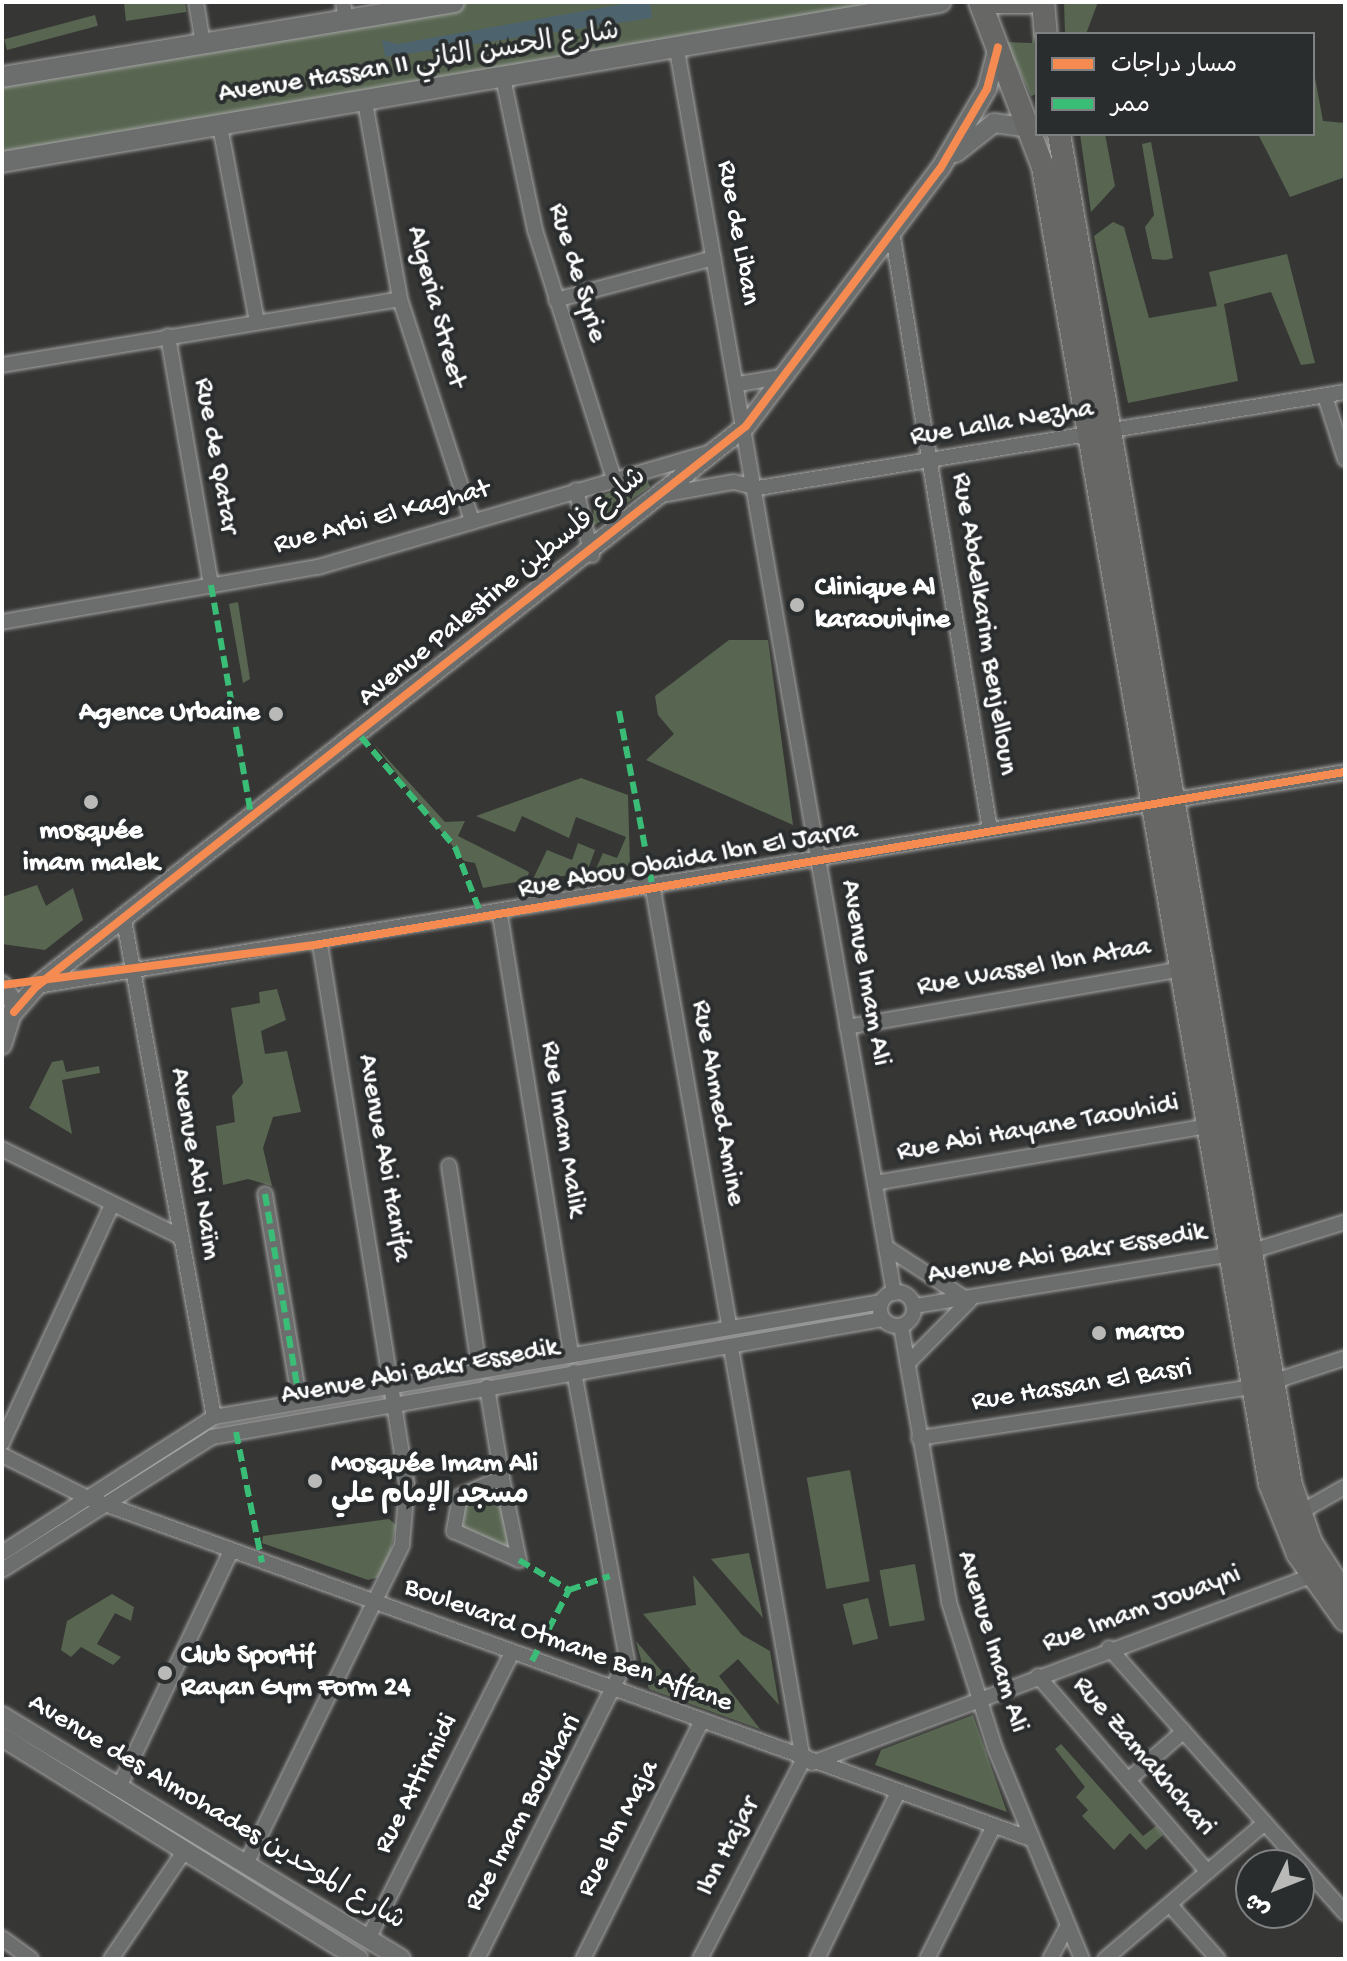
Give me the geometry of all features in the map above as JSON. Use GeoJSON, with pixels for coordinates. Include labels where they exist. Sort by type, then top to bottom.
{"type":"FeatureCollection","features":[{"type":"Feature","properties":{"kind":"main road","name":"Avenue Hassan II شارع الحسن الثاني"},"geometry":{"type":"LineString","coordinates":[[2,77],[203,44],[345,11],[454,2]]}},
{"type":"Feature","properties":{"kind":"main road","name":"Avenue Hassan II شارع الحسن الثاني"},"geometry":{"type":"LineString","coordinates":[[2,162],[677,50],[940,2]]}},
{"type":"Feature","properties":{"kind":"main road"},"geometry":{"type":"LineString","coordinates":[[980,2],[1030,128],[1101,434]]}},
{"type":"Feature","properties":{"kind":"main road"},"geometry":{"type":"LineString","coordinates":[[990,2],[1028,2]]}},
{"type":"Feature","properties":{"kind":"main road"},"geometry":{"type":"LineString","coordinates":[[1043,2],[1046,32]]}},
{"type":"Feature","properties":{"kind":"main road"},"geometry":{"type":"LineString","coordinates":[[1059,136],[1101,434],[1264,1384],[1278,1509],[1311,1576],[1345,1620]]}},
{"type":"Feature","properties":{"kind":"main road"},"geometry":{"type":"LineString","coordinates":[[1165,802],[1183,969],[1209,1126],[1240,1253]]}},
{"type":"Feature","properties":{"kind":"main road"},"geometry":{"type":"LineString","coordinates":[[1264,1384],[1299,1513],[1345,1596]]}},
{"type":"Feature","properties":{"kind":"street"},"geometry":{"type":"LineString","coordinates":[[196,2],[203,44]]}},
{"type":"Feature","properties":{"kind":"street","name":"Avenue Palestine شارع فلسطين"},"geometry":{"type":"LineString","coordinates":[[9,1019],[37,986],[592,555],[746,426],[893,237],[940,169],[987,89],[998,47]]}},
{"type":"Feature","properties":{"kind":"street","name":"Rue de Liban"},"geometry":{"type":"LineString","coordinates":[[677,50],[746,426]]}},
{"type":"Feature","properties":{"kind":"street","name":"Rue de Syrie"},"geometry":{"type":"LineString","coordinates":[[503,78],[556,300],[614,479]]}},
{"type":"Feature","properties":{"kind":"street","name":"Algeria Street"},"geometry":{"type":"LineString","coordinates":[[365,102],[400,299],[472,521]]}},
{"type":"Feature","properties":{"kind":"street","name":"Avenue Palestine شارع فلسطين"},"geometry":{"type":"LineString","coordinates":[[940,169],[994,123],[1030,128]]}},
{"type":"Feature","properties":{"kind":"street"},"geometry":{"type":"LineString","coordinates":[[220,126],[257,321]]}},
{"type":"Feature","properties":{"kind":"street","name":"Rue Abdelkarim Benjelloun"},"geometry":{"type":"LineString","coordinates":[[893,237],[990,830]]}},
{"type":"Feature","properties":{"kind":"street"},"geometry":{"type":"LineString","coordinates":[[556,300],[714,258]]}},
{"type":"Feature","properties":{"kind":"street"},"geometry":{"type":"LineString","coordinates":[[2,365],[400,299]]}},
{"type":"Feature","properties":{"kind":"street","name":"Rue de Qatar"},"geometry":{"type":"LineString","coordinates":[[168,336],[211,585]]}},
{"type":"Feature","properties":{"kind":"street"},"geometry":{"type":"LineString","coordinates":[[739,384],[786,376]]}},
{"type":"Feature","properties":{"kind":"street","name":"Rue Lalla Nezha"},"geometry":{"type":"LineString","coordinates":[[667,494],[734,482],[758,488],[1345,392]]}},
{"type":"Feature","properties":{"kind":"street"},"geometry":{"type":"LineString","coordinates":[[1325,396],[1345,459]]}},
{"type":"Feature","properties":{"kind":"street","name":"Avenue Imam Ali"},"geometry":{"type":"LineString","coordinates":[[746,426],[817,861],[894,1293]]}},
{"type":"Feature","properties":{"kind":"street","name":"Rue Arbi El Kaghat"},"geometry":{"type":"LineString","coordinates":[[2,622],[318,567],[722,449]]}},
{"type":"Feature","properties":{"kind":"street"},"geometry":{"type":"LineString","coordinates":[[576,490],[592,555]]}},
{"type":"Feature","properties":{"kind":"street","name":"Rue Abou Obaida Ibn El Jarra"},"geometry":{"type":"LineString","coordinates":[[37,986],[500,915],[1345,772]]}},
{"type":"Feature","properties":{"kind":"street","name":"Rue Ahmed Amine"},"geometry":{"type":"LineString","coordinates":[[653,889],[729,1326]]}},
{"type":"Feature","properties":{"kind":"street","name":"Rue Imam Malik"},"geometry":{"type":"LineString","coordinates":[[500,915],[571,1352]]}},
{"type":"Feature","properties":{"kind":"street","name":"Avenue Abi Naïm"},"geometry":{"type":"LineString","coordinates":[[124,920],[214,1417]]}},
{"type":"Feature","properties":{"kind":"street","name":"Avenue Abi Hanifa"},"geometry":{"type":"LineString","coordinates":[[320,944],[399,1403]]}},
{"type":"Feature","properties":{"kind":"street","name":"Rue Wassel Ibn Ataa"},"geometry":{"type":"LineString","coordinates":[[847,1027],[1183,969]]}},
{"type":"Feature","properties":{"kind":"street"},"geometry":{"type":"LineString","coordinates":[[2,1045],[9,1019],[3,986],[37,986]]}},
{"type":"Feature","properties":{"kind":"street","name":"Rue Abi Hayane Taouhidi"},"geometry":{"type":"LineString","coordinates":[[875,1183],[1209,1126]]}},
{"type":"Feature","properties":{"kind":"street"},"geometry":{"type":"LineString","coordinates":[[2,1149],[181,1237]]}},
{"type":"Feature","properties":{"kind":"street"},"geometry":{"type":"LineString","coordinates":[[484,1366],[449,1166],[484,1366]]}},
{"type":"Feature","properties":{"kind":"street"},"geometry":{"type":"LineString","coordinates":[[265,1194],[299,1398]]}},
{"type":"Feature","properties":{"kind":"street"},"geometry":{"type":"LineString","coordinates":[[2,1443],[112,1205]]}},
{"type":"Feature","properties":{"kind":"street","name":"Avenue Abi Bakr Essedik"},"geometry":{"type":"LineString","coordinates":[[915,1306],[969,1301],[1240,1253],[1345,1222]]}},
{"type":"Feature","properties":{"kind":"street"},"geometry":{"type":"LineString","coordinates":[[886,1247],[969,1301],[907,1364]]}},
{"type":"Feature","properties":{"kind":"street"},"geometry":{"type":"LineString","coordinates":[[894,1293],[915,1306],[901,1326],[883,1319],[881,1302],[894,1293]]}},
{"type":"Feature","properties":{"kind":"street","name":"Avenue Abi Bakr Essedik"},"geometry":{"type":"LineString","coordinates":[[2,1553],[214,1417],[395,1381],[881,1302]]}},
{"type":"Feature","properties":{"kind":"street","name":"Avenue Abi Bakr Essedik"},"geometry":{"type":"LineString","coordinates":[[2,1570],[212,1437],[883,1319]]}},
{"type":"Feature","properties":{"kind":"street","name":"Avenue Imam Ali"},"geometry":{"type":"LineString","coordinates":[[901,1326],[937,1553],[977,1699],[1082,1959]]}},
{"type":"Feature","properties":{"kind":"street"},"geometry":{"type":"LineString","coordinates":[[731,1346],[808,1761]]}},
{"type":"Feature","properties":{"kind":"street","name":"Rue Hassan El Basri"},"geometry":{"type":"LineString","coordinates":[[919,1438],[1264,1384],[1345,1358]]}},
{"type":"Feature","properties":{"kind":"street"},"geometry":{"type":"LineString","coordinates":[[574,1372],[627,1660],[616,1691]]}},
{"type":"Feature","properties":{"kind":"street"},"geometry":{"type":"LineString","coordinates":[[487,1387],[519,1560],[454,1531],[460,1496],[502,1478]]}},
{"type":"Feature","properties":{"kind":"street"},"geometry":{"type":"LineString","coordinates":[[246,1864],[402,1545],[407,1485],[399,1403]]}},
{"type":"Feature","properties":{"kind":"street","name":"Boulevard Otmane Ben Affane"},"geometry":{"type":"LineString","coordinates":[[2,1455],[105,1505],[897,1794],[1031,1839]]}},
{"type":"Feature","properties":{"kind":"street"},"geometry":{"type":"LineString","coordinates":[[1299,1513],[1345,1487]]}},
{"type":"Feature","properties":{"kind":"street"},"geometry":{"type":"LineString","coordinates":[[119,1787],[231,1551]]}},
{"type":"Feature","properties":{"kind":"street","name":"Rue Imam Jouayni"},"geometry":{"type":"LineString","coordinates":[[808,1761],[1311,1576]]}},
{"type":"Feature","properties":{"kind":"street"},"geometry":{"type":"LineString","coordinates":[[1109,1648],[1345,1913]]}},
{"type":"Feature","properties":{"kind":"street","name":"Rue Attirmidi"},"geometry":{"type":"LineString","coordinates":[[368,1939],[512,1653]]}},
{"type":"Feature","properties":{"kind":"street","name":"Rue Zamakhchari"},"geometry":{"type":"LineString","coordinates":[[1038,1676],[1208,1872]]}},
{"type":"Feature","properties":{"kind":"street","name":"Rue Imam Boukhari"},"geometry":{"type":"LineString","coordinates":[[477,1959],[616,1691]]}},
{"type":"Feature","properties":{"kind":"street","name":"Avenue des Almohades شارع الموحدين"},"geometry":{"type":"LineString","coordinates":[[2,1716],[401,1959]]}},
{"type":"Feature","properties":{"kind":"street","name":"Rue Ibn Maja"},"geometry":{"type":"LineString","coordinates":[[583,1959],[701,1722]]}},
{"type":"Feature","properties":{"kind":"street"},"geometry":{"type":"LineString","coordinates":[[1128,1780],[1184,1731]]}},
{"type":"Feature","properties":{"kind":"street","name":"Avenue des Almohades شارع الموحدين"},"geometry":{"type":"LineString","coordinates":[[2,1737],[358,1959]]}},
{"type":"Feature","properties":{"kind":"street","name":"Ibn Hajar"},"geometry":{"type":"LineString","coordinates":[[700,1959],[808,1761]]}},
{"type":"Feature","properties":{"kind":"street"},"geometry":{"type":"LineString","coordinates":[[817,1959],[897,1794]]}},
{"type":"Feature","properties":{"kind":"street"},"geometry":{"type":"LineString","coordinates":[[1105,1959],[1265,1823]]}},
{"type":"Feature","properties":{"kind":"street"},"geometry":{"type":"LineString","coordinates":[[927,1959],[994,1826]]}},
{"type":"Feature","properties":{"kind":"street"},"geometry":{"type":"LineString","coordinates":[[111,1959],[185,1850]]}},
{"type":"Feature","properties":{"kind":"street"},"geometry":{"type":"LineString","coordinates":[[1170,1905],[1218,1959]]}},
{"type":"Feature","properties":{"kind":"street"},"geometry":{"type":"LineString","coordinates":[[1050,1959],[1068,1925]]}},
{"type":"Feature","properties":{"kind":"street"},"geometry":{"type":"LineString","coordinates":[[2,1938],[31,1959]]}},
{"type":"Feature","properties":{"kind":"green space"},"geometry":{"type":"Polygon","coordinates":[[[185,2],[186,12],[126,21],[124,3],[185,2]]]}},
{"type":"Feature","properties":{"kind":"green space"},"geometry":{"type":"Polygon","coordinates":[[[454,2],[888,2],[2,161],[2,87],[454,2]]]}},
{"type":"Feature","properties":{"kind":"green space"},"geometry":{"type":"Polygon","coordinates":[[[1064,2],[1098,2],[1087,32],[1065,32],[1064,2]]]}},
{"type":"Feature","properties":{"kind":"green space"},"geometry":{"type":"Polygon","coordinates":[[[95,15],[98,26],[7,50],[4,39],[95,15]]]}},
{"type":"Feature","properties":{"kind":"green space"},"geometry":{"type":"Polygon","coordinates":[[[1034,27],[1035,95],[1031,96],[1006,42],[1032,43],[1034,27]]]}},
{"type":"Feature","properties":{"kind":"green space"},"geometry":{"type":"Polygon","coordinates":[[[1315,78],[1323,121],[1345,123],[1345,177],[1290,197],[1259,136],[1315,136],[1315,78]]]}},
{"type":"Feature","properties":{"kind":"green space"},"geometry":{"type":"Polygon","coordinates":[[[1080,136],[1105,136],[1115,186],[1091,212],[1080,136]]]}},
{"type":"Feature","properties":{"kind":"green space"},"geometry":{"type":"Polygon","coordinates":[[[1151,142],[1173,258],[1166,260],[1152,259],[1145,227],[1154,215],[1142,144],[1151,142]]]}},
{"type":"Feature","properties":{"kind":"green space"},"geometry":{"type":"Polygon","coordinates":[[[1113,222],[1124,227],[1149,318],[1217,306],[1209,272],[1287,254],[1315,363],[1301,365],[1271,292],[1224,304],[1238,381],[1128,403],[1094,236],[1113,222]]]}},
{"type":"Feature","properties":{"kind":"green space"},"geometry":{"type":"Polygon","coordinates":[[[647,479],[650,487],[592,527],[595,498],[647,479]]]}},
{"type":"Feature","properties":{"kind":"green space"},"geometry":{"type":"Polygon","coordinates":[[[238,602],[250,679],[243,683],[229,604],[238,602]]]}},
{"type":"Feature","properties":{"kind":"green space"},"geometry":{"type":"Polygon","coordinates":[[[729,640],[768,640],[793,825],[646,760],[674,734],[658,715],[655,696],[729,640]]]}},
{"type":"Feature","properties":{"kind":"green space"},"geometry":{"type":"Polygon","coordinates":[[[374,744],[445,822],[465,821],[458,836],[529,872],[527,880],[483,888],[475,863],[464,861],[374,744]]]}},
{"type":"Feature","properties":{"kind":"green space"},"geometry":{"type":"Polygon","coordinates":[[[581,778],[628,795],[630,866],[596,869],[603,853],[617,858],[626,837],[576,817],[569,838],[522,816],[515,832],[476,816],[581,778]]]}},
{"type":"Feature","properties":{"kind":"green space"},"geometry":{"type":"Polygon","coordinates":[[[578,843],[595,850],[587,872],[532,881],[547,850],[572,860],[578,843]]]}},
{"type":"Feature","properties":{"kind":"green space"},"geometry":{"type":"Polygon","coordinates":[[[37,885],[46,906],[73,888],[83,920],[45,950],[2,944],[2,897],[37,885]]]}},
{"type":"Feature","properties":{"kind":"green space"},"geometry":{"type":"Polygon","coordinates":[[[277,989],[286,1020],[261,1031],[265,1054],[287,1051],[301,1112],[273,1117],[263,1148],[272,1186],[248,1179],[223,1185],[216,1126],[235,1122],[232,1096],[243,1083],[231,1008],[260,1003],[259,992],[277,989]]]}},
{"type":"Feature","properties":{"kind":"green space"},"geometry":{"type":"Polygon","coordinates":[[[63,1060],[66,1072],[99,1066],[100,1073],[62,1080],[72,1134],[29,1108],[52,1062],[63,1060]]]}},
{"type":"Feature","properties":{"kind":"green space"},"geometry":{"type":"Polygon","coordinates":[[[850,1470],[870,1581],[826,1589],[807,1478],[850,1470]]]}},
{"type":"Feature","properties":{"kind":"green space"},"geometry":{"type":"Polygon","coordinates":[[[502,1481],[513,1549],[458,1533],[466,1495],[502,1481]]]}},
{"type":"Feature","properties":{"kind":"green space"},"geometry":{"type":"Polygon","coordinates":[[[389,1519],[396,1525],[390,1555],[379,1577],[368,1580],[262,1543],[263,1536],[389,1519]]]}},
{"type":"Feature","properties":{"kind":"green space"},"geometry":{"type":"Polygon","coordinates":[[[749,1553],[763,1618],[711,1559],[749,1553]]]}},
{"type":"Feature","properties":{"kind":"green space"},"geometry":{"type":"Polygon","coordinates":[[[915,1564],[925,1620],[889,1626],[880,1570],[915,1564]]]}},
{"type":"Feature","properties":{"kind":"green space"},"geometry":{"type":"Polygon","coordinates":[[[693,1575],[742,1635],[770,1651],[779,1705],[738,1659],[719,1676],[760,1729],[649,1689],[636,1641],[676,1688],[691,1670],[643,1614],[696,1605],[693,1575]]]}},
{"type":"Feature","properties":{"kind":"green space"},"geometry":{"type":"Polygon","coordinates":[[[112,1594],[134,1607],[131,1621],[115,1613],[97,1644],[121,1657],[113,1665],[81,1647],[71,1657],[61,1650],[67,1621],[112,1594]]]}},
{"type":"Feature","properties":{"kind":"green space"},"geometry":{"type":"Polygon","coordinates":[[[868,1598],[878,1639],[853,1645],[843,1604],[868,1598]]]}},
{"type":"Feature","properties":{"kind":"green space"},"geometry":{"type":"Polygon","coordinates":[[[973,1715],[1007,1812],[875,1765],[881,1750],[973,1715]]]}},
{"type":"Feature","properties":{"kind":"green space"},"geometry":{"type":"Polygon","coordinates":[[[1061,1744],[1143,1836],[1156,1826],[1163,1835],[1146,1850],[1130,1833],[1114,1850],[1082,1816],[1088,1810],[1076,1797],[1085,1787],[1055,1749],[1061,1744]]]}},
{"type":"Feature","properties":{"kind":"water"},"geometry":{"type":"Polygon","coordinates":[[[634,2],[650,2],[652,18],[385,57],[382,40],[397,44],[634,2]]]}},
{"type":"Feature","properties":{"kind":"marked path"},"geometry":{"type":"LineString","coordinates":[[211,585],[252,820]]}},
{"type":"Feature","properties":{"kind":"marked path"},"geometry":{"type":"LineString","coordinates":[[619,711],[653,889]]}},
{"type":"Feature","properties":{"kind":"marked path"},"geometry":{"type":"LineString","coordinates":[[361,737],[455,847],[482,917]]}},
{"type":"Feature","properties":{"kind":"marked path"},"geometry":{"type":"LineString","coordinates":[[265,1194],[299,1398]]}},
{"type":"Feature","properties":{"kind":"marked path"},"geometry":{"type":"LineString","coordinates":[[236,1432],[262,1562]]}},
{"type":"Feature","properties":{"kind":"marked path"},"geometry":{"type":"LineString","coordinates":[[519,1560],[569,1590]]}},
{"type":"Feature","properties":{"kind":"marked path"},"geometry":{"type":"LineString","coordinates":[[532,1661],[569,1590],[610,1576]]}},
{"type":"Feature","properties":{"kind":"cycle path"},"geometry":{"type":"LineString","coordinates":[[14,1012],[37,986],[746,426],[940,169],[987,89],[998,47]]}},
{"type":"Feature","properties":{"kind":"cycle path"},"geometry":{"type":"LineString","coordinates":[[2,985],[320,944],[1345,772]]}},
{"type":"Feature","properties":{"kind":"place","name":"Clinique Al karaouiyine"},"geometry":{"type":"Point","coordinates":[797,605]}},
{"type":"Feature","properties":{"kind":"place","name":"Agence Urbaine"},"geometry":{"type":"Point","coordinates":[276,714]}},
{"type":"Feature","properties":{"kind":"place","name":"mosquée imam malek"},"geometry":{"type":"Point","coordinates":[91,802]}},
{"type":"Feature","properties":{"kind":"place","name":"marco"},"geometry":{"type":"Point","coordinates":[1099,1333]}},
{"type":"Feature","properties":{"kind":"place","name":"Mosquée Imam Ali مسجد الإمام علي"},"geometry":{"type":"Point","coordinates":[315,1481]}},
{"type":"Feature","properties":{"kind":"place","name":"Club Sportif Rayan Gym Form 24"},"geometry":{"type":"Point","coordinates":[165,1673]}}]}
